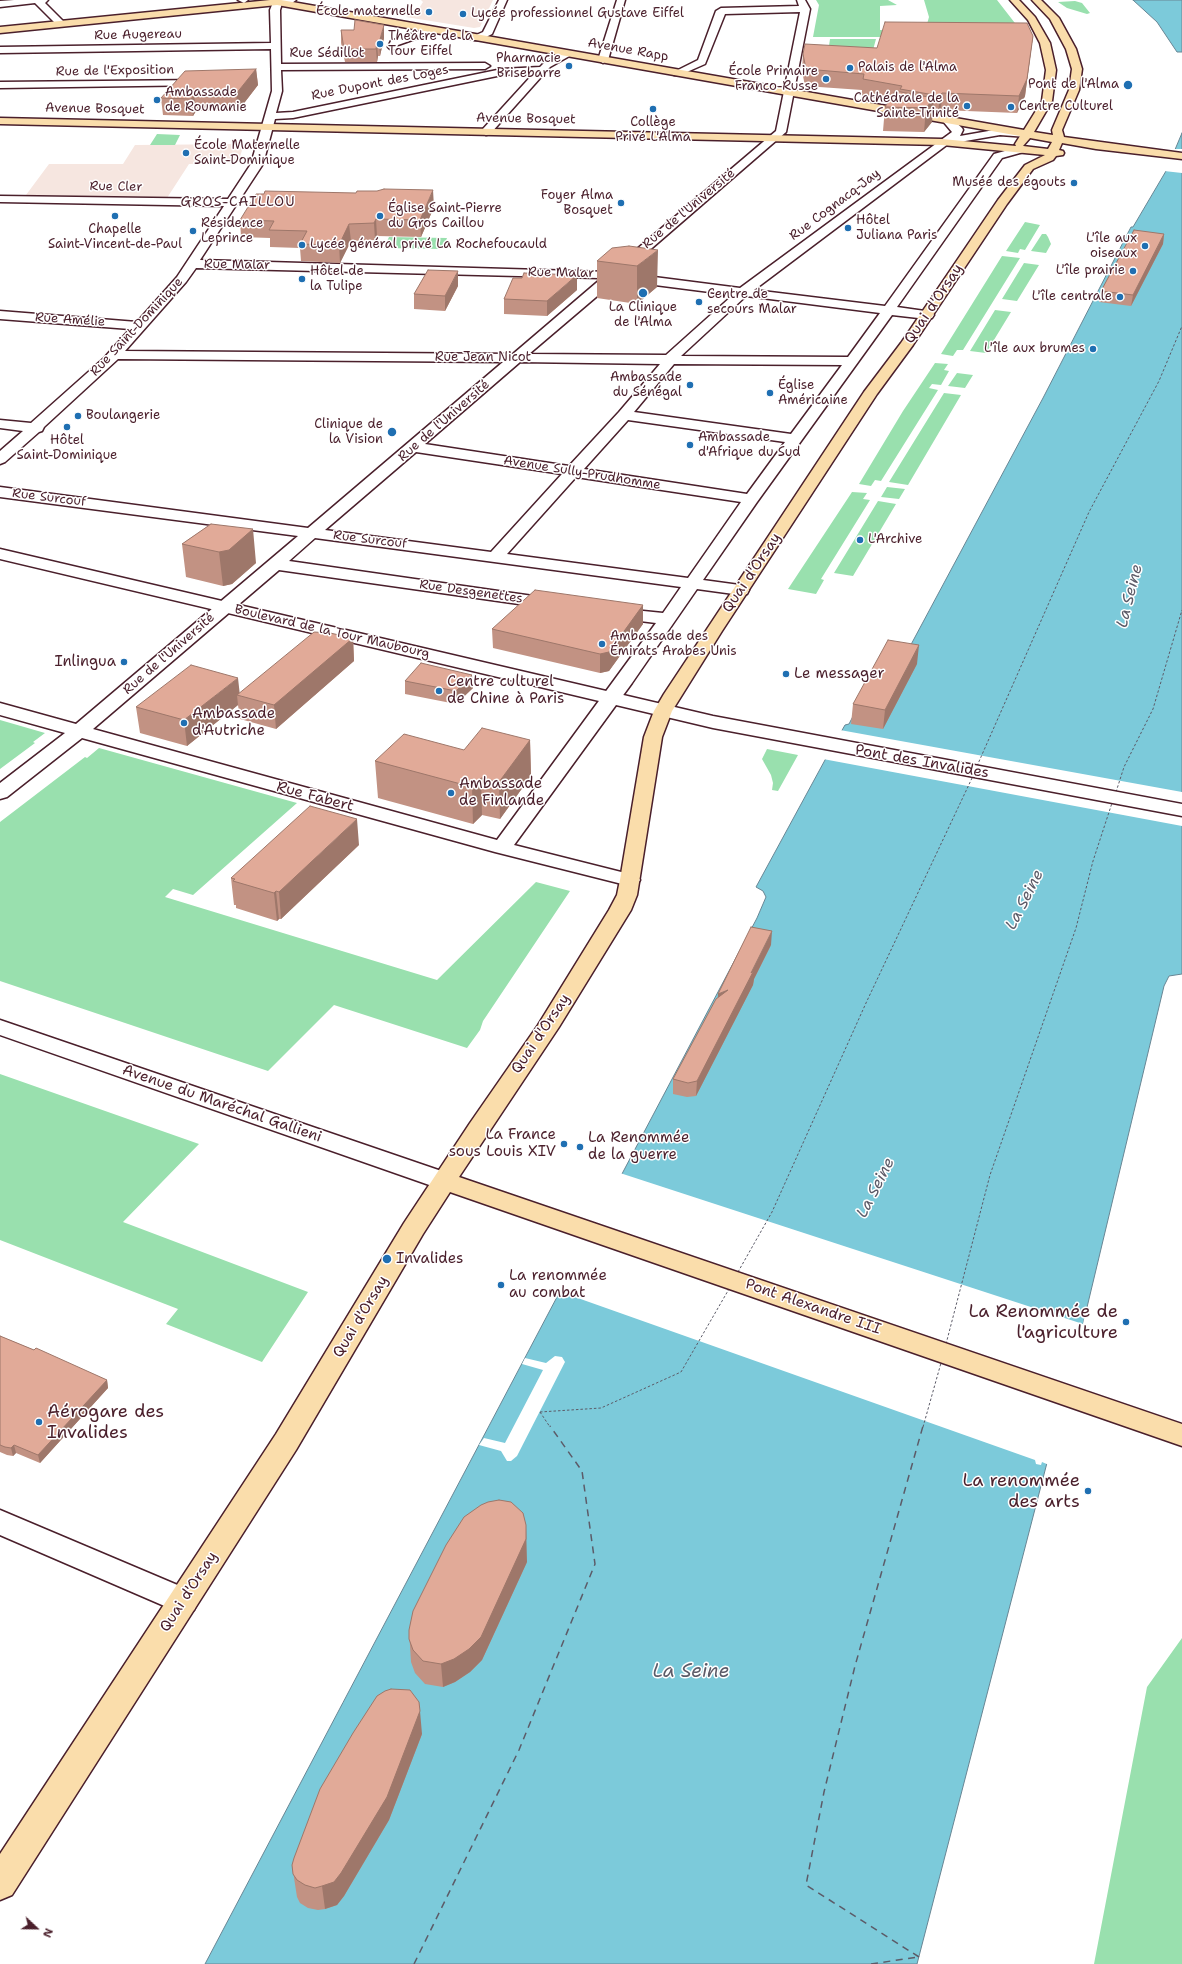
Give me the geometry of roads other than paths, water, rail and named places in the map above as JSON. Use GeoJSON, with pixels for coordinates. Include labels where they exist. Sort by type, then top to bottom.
{"type":"FeatureCollection","features":[{"type":"Feature","properties":{"kind":"main road"},"geometry":{"type":"LineString","coordinates":[[1037,0],[1054,18],[1072,49],[1077,69],[1074,90],[1057,130],[1059,139],[1052,152],[1072,154]]}},
{"type":"Feature","properties":{"kind":"main road","name":"Avenue Rapp"},"geometry":{"type":"LineString","coordinates":[[0,30],[245,1],[277,4],[304,7],[568,54],[604,57],[789,96],[948,120],[1059,139]]}},
{"type":"Feature","properties":{"kind":"main road"},"geometry":{"type":"LineString","coordinates":[[1015,1],[1032,20],[1041,36],[1050,58],[1051,70],[1047,102],[1036,123],[1020,144],[1028,159],[1029,167]]}},
{"type":"Feature","properties":{"kind":"main road","name":"Avenue Bosquet"},"geometry":{"type":"LineString","coordinates":[[0,121],[268,121],[486,132],[942,142],[1052,152]]}},
{"type":"Feature","properties":{"kind":"main road"},"geometry":{"type":"LineString","coordinates":[[1059,139],[1182,164]]}},
{"type":"Feature","properties":{"kind":"main road","name":"Quai d'Orsay"},"geometry":{"type":"LineString","coordinates":[[0,1884],[286,1442],[403,1246],[444,1181],[552,1020],[620,910],[627,895],[630,880],[643,808],[653,737],[663,711],[713,631],[871,392],[927,315],[1002,202],[1029,167],[1046,160],[1052,152]]}},
{"type":"Feature","properties":{"kind":"main road"},"geometry":{"type":"LineString","coordinates":[[1083,155],[1182,156]]}},
{"type":"Feature","properties":{"kind":"main road","name":"Pont Alexandre III"},"geometry":{"type":"LineString","coordinates":[[444,1181],[504,1200],[1182,1435]]}},
{"type":"Feature","properties":{"kind":"street"},"geometry":{"type":"LineString","coordinates":[[0,4],[40,0],[60,23]]}},
{"type":"Feature","properties":{"kind":"street"},"geometry":{"type":"LineString","coordinates":[[277,4],[292,0]]}},
{"type":"Feature","properties":{"kind":"street"},"geometry":{"type":"LineString","coordinates":[[477,38],[487,34],[503,0]]}},
{"type":"Feature","properties":{"kind":"street"},"geometry":{"type":"LineString","coordinates":[[604,57],[621,0]]}},
{"type":"Feature","properties":{"kind":"street","name":"Rue Saint-Dominique"},"geometry":{"type":"LineString","coordinates":[[0,459],[37,428],[114,355],[182,279],[237,201],[257,164],[277,91],[277,4]]}},
{"type":"Feature","properties":{"kind":"street"},"geometry":{"type":"LineString","coordinates":[[677,73],[702,62],[720,10],[803,4]]}},
{"type":"Feature","properties":{"kind":"street","name":"Rue de l'Université"},"geometry":{"type":"LineString","coordinates":[[0,793],[79,732],[781,132],[789,96],[803,4]]}},
{"type":"Feature","properties":{"kind":"street"},"geometry":{"type":"LineString","coordinates":[[393,47],[394,43],[432,30]]}},
{"type":"Feature","properties":{"kind":"street","name":"Rue Augereau"},"geometry":{"type":"LineString","coordinates":[[0,50],[276,46]]}},
{"type":"Feature","properties":{"kind":"street"},"geometry":{"type":"LineString","coordinates":[[486,132],[545,68],[568,54]]}},
{"type":"Feature","properties":{"kind":"street","name":"Rue Sédillot"},"geometry":{"type":"LineString","coordinates":[[276,67],[502,69]]}},
{"type":"Feature","properties":{"kind":"street"},"geometry":{"type":"LineString","coordinates":[[502,69],[516,70],[545,68]]}},
{"type":"Feature","properties":{"kind":"street","name":"Rue Dupont des Loges"},"geometry":{"type":"LineString","coordinates":[[268,121],[288,122],[287,116],[502,69]]}},
{"type":"Feature","properties":{"kind":"street","name":"Rue de l'Exposition"},"geometry":{"type":"LineString","coordinates":[[0,85],[214,83]]}},
{"type":"Feature","properties":{"kind":"street","name":"Rue Cognacq-Jay"},"geometry":{"type":"LineString","coordinates":[[496,556],[624,415],[669,360],[744,291],[942,142],[957,133],[958,130],[948,120]]}},
{"type":"Feature","properties":{"kind":"street"},"geometry":{"type":"LineString","coordinates":[[942,142],[1000,132],[1027,134]]}},
{"type":"Feature","properties":{"kind":"street"},"geometry":{"type":"LineString","coordinates":[[502,848],[668,620],[751,499],[852,361],[998,156],[1023,149]]}},
{"type":"Feature","properties":{"kind":"street","name":"Rue Cler"},"geometry":{"type":"LineString","coordinates":[[0,199],[237,201]]}},
{"type":"Feature","properties":{"kind":"street","name":"Rue Malar"},"geometry":{"type":"LineString","coordinates":[[192,264],[612,275],[927,315]]}},
{"type":"Feature","properties":{"kind":"street","name":"Rue Amélie"},"geometry":{"type":"LineString","coordinates":[[0,315],[140,326]]}},
{"type":"Feature","properties":{"kind":"street","name":"Rue Jean Nicot"},"geometry":{"type":"LineString","coordinates":[[114,355],[852,361]]}},
{"type":"Feature","properties":{"kind":"street"},"geometry":{"type":"LineString","coordinates":[[624,415],[795,440]]}},
{"type":"Feature","properties":{"kind":"street"},"geometry":{"type":"LineString","coordinates":[[0,424],[37,428]]}},
{"type":"Feature","properties":{"kind":"street","name":"Avenue Sully-Prudhomme"},"geometry":{"type":"LineString","coordinates":[[414,447],[751,499]]}},
{"type":"Feature","properties":{"kind":"street","name":"Rue Surcouf"},"geometry":{"type":"LineString","coordinates":[[0,492],[693,582],[741,590]]}},
{"type":"Feature","properties":{"kind":"street","name":"Boulevard de la Tour Maubourg"},"geometry":{"type":"LineString","coordinates":[[0,554],[663,711]]}},
{"type":"Feature","properties":{"kind":"street","name":"Rue Desgenettes"},"geometry":{"type":"LineString","coordinates":[[274,564],[567,606]]}},
{"type":"Feature","properties":{"kind":"street"},"geometry":{"type":"LineString","coordinates":[[598,610],[668,620]]}},
{"type":"Feature","properties":{"kind":"street","name":"Rue Fabert"},"geometry":{"type":"LineString","coordinates":[[0,709],[502,848],[630,880]]}},
{"type":"Feature","properties":{"kind":"street","name":"Pont des Invalides"},"geometry":{"type":"LineString","coordinates":[[663,711],[775,735],[1182,810]]}},
{"type":"Feature","properties":{"kind":"street","name":"Avenue du Maréchal Gallieni"},"geometry":{"type":"LineString","coordinates":[[0,1027],[444,1181]]}},
{"type":"Feature","properties":{"kind":"street"},"geometry":{"type":"LineString","coordinates":[[0,1522],[183,1601]]}},
{"type":"Feature","properties":{"kind":"water"},"geometry":{"type":"Polygon","coordinates":[[[1133,0],[1182,0],[1182,52],[1177,52],[1157,22],[1133,0]]]}},
{"type":"Feature","properties":{"kind":"water","name":"La Seine"},"geometry":{"type":"Polygon","coordinates":[[[1182,133],[1182,974],[1169,976],[1164,986],[1083,1324],[917,1964],[205,1964],[757,918],[766,897],[763,891],[756,887],[825,760],[845,725],[849,724],[885,654],[907,652],[1043,398],[1131,227],[1133,227],[1166,171],[1182,133]]]}},
{"type":"Feature","properties":{"kind":"place","name":"École maternelle"},"geometry":{"type":"Point","coordinates":[429,12]}},
{"type":"Feature","properties":{"kind":"place","name":"Lycée professionnel Gustave Eiffel"},"geometry":{"type":"Point","coordinates":[463,14]}},
{"type":"Feature","properties":{"kind":"place","name":"Théâtre de la Tour Eiffel"},"geometry":{"type":"Point","coordinates":[380,44]}},
{"type":"Feature","properties":{"kind":"place","name":"Pharmacie Brisebarre"},"geometry":{"type":"Point","coordinates":[569,66]}},
{"type":"Feature","properties":{"kind":"place","name":"Palais de l'Alma"},"geometry":{"type":"Point","coordinates":[850,68]}},
{"type":"Feature","properties":{"kind":"place","name":"École Primaire Franco-Russe"},"geometry":{"type":"Point","coordinates":[826,79]}},
{"type":"Feature","properties":{"kind":"place","name":"Pont de l'Alma"},"geometry":{"type":"Point","coordinates":[1128,85]}},
{"type":"Feature","properties":{"kind":"place","name":"Ambassade de Roumanie"},"geometry":{"type":"Point","coordinates":[157,100]}},
{"type":"Feature","properties":{"kind":"place","name":"Cathédrale de la Sainte-Trinité"},"geometry":{"type":"Point","coordinates":[967,106]}},
{"type":"Feature","properties":{"kind":"place","name":"Centre Culturel"},"geometry":{"type":"Point","coordinates":[1011,107]}},
{"type":"Feature","properties":{"kind":"place","name":"Collège Privé L'Alma"},"geometry":{"type":"Point","coordinates":[653,109]}},
{"type":"Feature","properties":{"kind":"place","name":"École Maternelle Saint-Dominique"},"geometry":{"type":"Point","coordinates":[186,153]}},
{"type":"Feature","properties":{"kind":"place","name":"Musée des égouts"},"geometry":{"type":"Point","coordinates":[1074,183]}},
{"type":"Feature","properties":{"kind":"place","name":"Foyer Alma Bosquet"},"geometry":{"type":"Point","coordinates":[621,203]}},
{"type":"Feature","properties":{"kind":"place","name":"Chapelle Saint-Vincent-de-Paul"},"geometry":{"type":"Point","coordinates":[115,216]}},
{"type":"Feature","properties":{"kind":"place","name":"Église Saint-Pierre du Gros Caillou"},"geometry":{"type":"Point","coordinates":[380,216]}},
{"type":"Feature","properties":{"kind":"place","name":"Hôtel Juliana Paris"},"geometry":{"type":"Point","coordinates":[848,228]}},
{"type":"Feature","properties":{"kind":"place","name":"Résidence Leprince"},"geometry":{"type":"Point","coordinates":[193,231]}},
{"type":"Feature","properties":{"kind":"place","name":"Lycée général privé La Rochefoucauld"},"geometry":{"type":"Point","coordinates":[302,245]}},
{"type":"Feature","properties":{"kind":"place","name":"L'île aux oiseaux"},"geometry":{"type":"Point","coordinates":[1145,246]}},
{"type":"Feature","properties":{"kind":"place","name":"L'île prairie"},"geometry":{"type":"Point","coordinates":[1133,271]}},
{"type":"Feature","properties":{"kind":"place","name":"Hôtel de la Tulipe"},"geometry":{"type":"Point","coordinates":[302,279]}},
{"type":"Feature","properties":{"kind":"place","name":"La Clinique de l'Alma"},"geometry":{"type":"Point","coordinates":[643,293]}},
{"type":"Feature","properties":{"kind":"place","name":"L'île centrale"},"geometry":{"type":"Point","coordinates":[1120,297]}},
{"type":"Feature","properties":{"kind":"place","name":"Centre de secours Malar"},"geometry":{"type":"Point","coordinates":[699,302]}},
{"type":"Feature","properties":{"kind":"place","name":"L'île aux brumes"},"geometry":{"type":"Point","coordinates":[1093,349]}},
{"type":"Feature","properties":{"kind":"place","name":"Ambassade du Sénégal"},"geometry":{"type":"Point","coordinates":[690,385]}},
{"type":"Feature","properties":{"kind":"place","name":"Église Américaine"},"geometry":{"type":"Point","coordinates":[770,393]}},
{"type":"Feature","properties":{"kind":"place","name":"Boulangerie"},"geometry":{"type":"Point","coordinates":[78,416]}},
{"type":"Feature","properties":{"kind":"place","name":"Hôtel Saint-Dominique"},"geometry":{"type":"Point","coordinates":[67,427]}},
{"type":"Feature","properties":{"kind":"place","name":"Clinique de la Vision"},"geometry":{"type":"Point","coordinates":[392,432]}},
{"type":"Feature","properties":{"kind":"place","name":"Ambassade d'Afrique du Sud"},"geometry":{"type":"Point","coordinates":[690,445]}},
{"type":"Feature","properties":{"kind":"place","name":"L'Archive"},"geometry":{"type":"Point","coordinates":[860,540]}},
{"type":"Feature","properties":{"kind":"place","name":"Ambassade des Émirats Arabes Unis"},"geometry":{"type":"Point","coordinates":[602,644]}},
{"type":"Feature","properties":{"kind":"place","name":"Inlingua"},"geometry":{"type":"Point","coordinates":[124,662]}},
{"type":"Feature","properties":{"kind":"place","name":"Le messager"},"geometry":{"type":"Point","coordinates":[786,674]}},
{"type":"Feature","properties":{"kind":"place","name":"Centre culturel de Chine à Paris"},"geometry":{"type":"Point","coordinates":[439,691]}},
{"type":"Feature","properties":{"kind":"place","name":"Ambassade d'Autriche"},"geometry":{"type":"Point","coordinates":[184,723]}},
{"type":"Feature","properties":{"kind":"place","name":"Ambassade de Finlande"},"geometry":{"type":"Point","coordinates":[451,793]}},
{"type":"Feature","properties":{"kind":"place","name":"La France sous Louis XIV"},"geometry":{"type":"Point","coordinates":[564,1144]}},
{"type":"Feature","properties":{"kind":"place","name":"La Renommée de la guerre"},"geometry":{"type":"Point","coordinates":[580,1147]}},
{"type":"Feature","properties":{"kind":"place","name":"Invalides"},"geometry":{"type":"Point","coordinates":[387,1259]}},
{"type":"Feature","properties":{"kind":"place","name":"La renommée au combat"},"geometry":{"type":"Point","coordinates":[501,1285]}},
{"type":"Feature","properties":{"kind":"place","name":"La Renommée de l'agriculture"},"geometry":{"type":"Point","coordinates":[1126,1322]}},
{"type":"Feature","properties":{"kind":"place","name":"Aérogare des Invalides"},"geometry":{"type":"Point","coordinates":[39,1422]}},
{"type":"Feature","properties":{"kind":"place","name":"La renommée des arts"},"geometry":{"type":"Point","coordinates":[1088,1491]}},
{"type":"Feature","properties":{"kind":"district","name":"GROS-CAILLOU"},"geometry":{"type":"Point","coordinates":[238,202]}}]}
